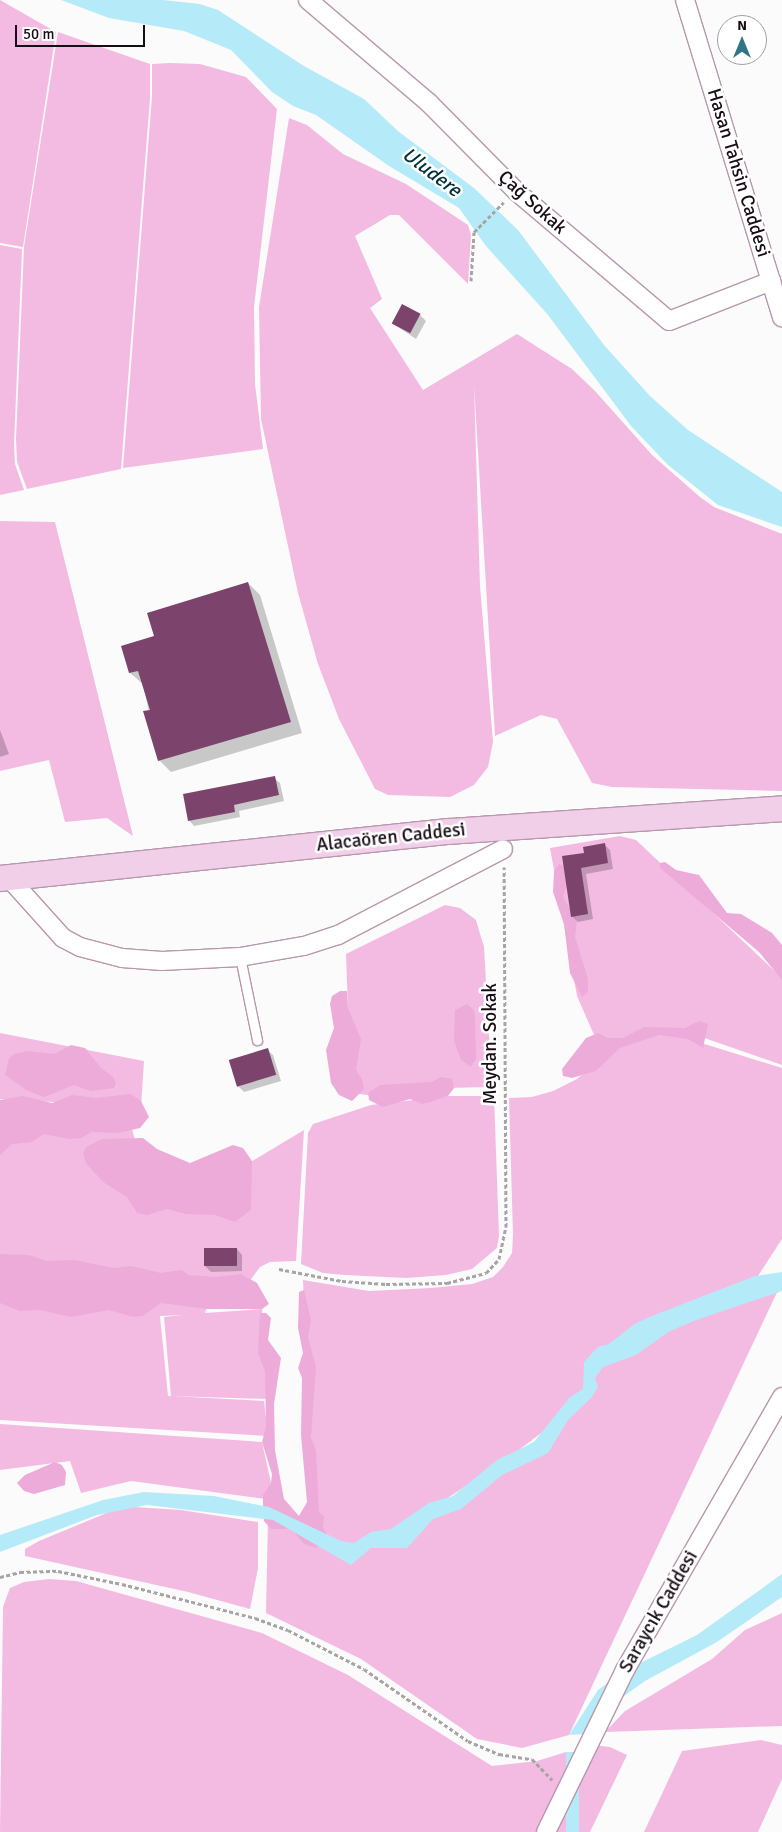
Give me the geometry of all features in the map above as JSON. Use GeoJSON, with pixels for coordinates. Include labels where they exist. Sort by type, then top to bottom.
{"type":"FeatureCollection","features":[{"type":"Feature","properties":{"kind":"street","name":"Hasan Tahsin Caddesi"},"geometry":{"type":"LineString","coordinates":[[685,0],[782,318]]}},
{"type":"Feature","properties":{"kind":"street","name":"Çağ Sokak"},"geometry":{"type":"LineString","coordinates":[[312,4],[430,103],[516,192],[669,321],[771,282]]}},
{"type":"Feature","properties":{"kind":"street","name":"Alacaören Caddesi"},"geometry":{"type":"LineString","coordinates":[[4,878],[448,831],[782,808]]}},
{"type":"Feature","properties":{"kind":"street"},"geometry":{"type":"LineString","coordinates":[[4,878],[62,938],[80,948],[122,958],[162,961],[240,957],[304,946],[338,934],[504,849]]}},
{"type":"Feature","properties":{"kind":"street","name":"Saraycık Caddesi"},"geometry":{"type":"LineString","coordinates":[[546,1832],[625,1670],[782,1397]]}},
{"type":"Feature","properties":{"kind":"lane"},"geometry":{"type":"LineString","coordinates":[[240,957],[257,1040]]}},
{"type":"Feature","properties":{"kind":"path"},"geometry":{"type":"LineString","coordinates":[[472,281],[474,232],[500,206]]}},
{"type":"Feature","properties":{"kind":"path","name":"Meydan. Sokak"},"geometry":{"type":"LineString","coordinates":[[280,1269],[342,1281],[386,1284],[447,1283],[486,1273],[499,1259],[506,1227],[504,849]]}},
{"type":"Feature","properties":{"kind":"path"},"geometry":{"type":"LineString","coordinates":[[0,1577],[34,1570],[58,1571],[122,1584],[288,1630],[364,1669],[468,1741],[499,1754],[532,1759],[564,1794]]}},
{"type":"Feature","properties":{"kind":"shaded area"},"geometry":{"type":"Polygon","coordinates":[[[0,0],[56,32],[23,247],[0,243],[0,0]]]}},
{"type":"Feature","properties":{"kind":"shaded area"},"geometry":{"type":"Polygon","coordinates":[[[58,32],[150,64],[150,98],[121,469],[27,489],[17,462],[16,439],[24,247],[58,32]]]}},
{"type":"Feature","properties":{"kind":"shaded area"},"geometry":{"type":"Polygon","coordinates":[[[152,64],[200,64],[246,77],[277,109],[254,307],[255,384],[263,449],[123,468],[152,96],[152,64]]]}},
{"type":"Feature","properties":{"kind":"shaded area"},"geometry":{"type":"Polygon","coordinates":[[[289,118],[307,125],[343,154],[406,184],[468,225],[471,235],[468,284],[399,215],[390,215],[355,236],[382,299],[370,308],[423,390],[517,334],[572,369],[595,391],[652,455],[700,497],[714,507],[782,534],[782,791],[612,787],[592,783],[557,719],[541,715],[495,736],[474,385],[480,586],[493,742],[488,767],[474,785],[450,797],[388,795],[375,789],[339,719],[318,664],[298,593],[261,419],[259,307],[289,118]]]}},
{"type":"Feature","properties":{"kind":"shaded area"},"geometry":{"type":"Polygon","coordinates":[[[0,245],[22,249],[14,445],[15,464],[24,490],[0,495],[0,245]]]}},
{"type":"Feature","properties":{"kind":"shaded area"},"geometry":{"type":"Polygon","coordinates":[[[0,521],[55,522],[133,836],[107,818],[65,822],[49,760],[0,771],[0,521]]]}},
{"type":"Feature","properties":{"kind":"shaded area"},"geometry":{"type":"Polygon","coordinates":[[[620,836],[636,840],[782,978],[782,1065],[690,1033],[666,1032],[782,1068],[782,1239],[756,1279],[664,1325],[780,1286],[569,1735],[522,1748],[477,1739],[361,1659],[266,1613],[268,1517],[296,1527],[347,1558],[409,1524],[346,1547],[316,1531],[303,1280],[369,1291],[431,1288],[472,1284],[493,1277],[503,1267],[512,1253],[513,1235],[509,1098],[532,1097],[553,1091],[577,1079],[617,1045],[601,1051],[577,996],[550,848],[620,836]],[[649,1031],[623,1042],[661,1032],[649,1031]],[[664,1325],[592,1361],[587,1383],[592,1370],[664,1325]],[[585,1389],[556,1422],[508,1458],[410,1523],[526,1455],[584,1394],[585,1389]]]}},
{"type":"Feature","properties":{"kind":"shaded area"},"geometry":{"type":"Polygon","coordinates":[[[665,862],[676,870],[699,875],[727,913],[741,914],[772,933],[782,945],[782,980],[759,952],[660,868],[660,863],[665,862]]]}},
{"type":"Feature","properties":{"kind":"shaded area"},"geometry":{"type":"Polygon","coordinates":[[[559,864],[569,869],[570,876],[563,897],[577,921],[575,937],[588,979],[588,992],[582,997],[570,973],[564,924],[553,892],[554,871],[559,864]]]}},
{"type":"Feature","properties":{"kind":"shaded area"},"geometry":{"type":"Polygon","coordinates":[[[445,905],[460,908],[476,920],[484,947],[492,1087],[444,1088],[375,1096],[351,1093],[346,954],[445,905]]]}},
{"type":"Feature","properties":{"kind":"shaded area"},"geometry":{"type":"Polygon","coordinates":[[[340,991],[347,991],[348,1008],[361,1039],[356,1070],[362,1079],[364,1089],[352,1101],[339,1095],[331,1083],[326,1050],[334,1028],[330,1004],[332,996],[340,991]]]}},
{"type":"Feature","properties":{"kind":"shaded area"},"geometry":{"type":"Polygon","coordinates":[[[467,1004],[474,1010],[475,1018],[476,1059],[471,1067],[461,1060],[454,1041],[455,1010],[467,1004]]]}},
{"type":"Feature","properties":{"kind":"shaded area"},"geometry":{"type":"Polygon","coordinates":[[[699,1021],[708,1024],[703,1048],[688,1039],[659,1035],[620,1048],[596,1071],[572,1078],[563,1076],[562,1069],[586,1038],[598,1033],[608,1038],[623,1038],[644,1027],[685,1028],[699,1021]]]}},
{"type":"Feature","properties":{"kind":"shaded area"},"geometry":{"type":"Polygon","coordinates":[[[0,1033],[144,1061],[141,1107],[0,1099],[0,1033]]]}},
{"type":"Feature","properties":{"kind":"shaded area"},"geometry":{"type":"Polygon","coordinates":[[[71,1045],[85,1048],[101,1068],[113,1077],[116,1083],[114,1088],[91,1091],[74,1085],[44,1097],[26,1090],[5,1075],[9,1058],[14,1054],[27,1051],[54,1054],[71,1045]]]}},
{"type":"Feature","properties":{"kind":"shaded area"},"geometry":{"type":"Polygon","coordinates":[[[441,1077],[452,1079],[454,1088],[448,1096],[430,1102],[422,1104],[410,1099],[383,1107],[369,1100],[368,1093],[380,1085],[432,1082],[441,1077]]]}},
{"type":"Feature","properties":{"kind":"shaded area"},"geometry":{"type":"Polygon","coordinates":[[[131,1094],[141,1101],[149,1117],[140,1128],[118,1133],[92,1132],[81,1138],[69,1139],[44,1134],[32,1142],[12,1144],[0,1155],[0,1100],[23,1096],[52,1103],[73,1095],[95,1098],[131,1094]]]}},
{"type":"Feature","properties":{"kind":"shaded area"},"geometry":{"type":"Polygon","coordinates":[[[448,1096],[494,1096],[499,1236],[497,1248],[472,1269],[446,1275],[406,1278],[345,1275],[323,1273],[301,1264],[308,1133],[313,1124],[371,1105],[448,1096]]]}},
{"type":"Feature","properties":{"kind":"shaded area"},"geometry":{"type":"Polygon","coordinates":[[[0,1104],[130,1121],[138,1152],[157,1192],[244,1166],[304,1130],[296,1261],[270,1262],[260,1267],[249,1282],[0,1260],[0,1104]]]}},
{"type":"Feature","properties":{"kind":"shaded area"},"geometry":{"type":"Polygon","coordinates":[[[143,1138],[157,1149],[190,1163],[233,1145],[243,1148],[252,1161],[251,1210],[235,1222],[215,1215],[186,1214],[167,1209],[147,1215],[137,1213],[127,1197],[103,1182],[86,1163],[83,1154],[86,1147],[102,1139],[143,1138]]]}},
{"type":"Feature","properties":{"kind":"shaded area"},"geometry":{"type":"Polygon","coordinates":[[[0,1254],[29,1255],[47,1261],[74,1260],[114,1268],[131,1266],[161,1273],[181,1270],[189,1275],[216,1277],[241,1274],[257,1283],[269,1304],[262,1309],[206,1309],[161,1303],[143,1316],[133,1317],[109,1310],[71,1317],[40,1310],[20,1311],[0,1303],[0,1254]]]}},
{"type":"Feature","properties":{"kind":"shaded area"},"geometry":{"type":"Polygon","coordinates":[[[0,1275],[212,1290],[205,1313],[262,1309],[268,1399],[171,1396],[264,1401],[268,1436],[0,1420],[0,1275]],[[183,1315],[160,1316],[168,1396],[171,1396],[164,1317],[183,1315]]]}},
{"type":"Feature","properties":{"kind":"shaded area"},"geometry":{"type":"Polygon","coordinates":[[[304,1290],[311,1320],[308,1337],[316,1367],[311,1437],[316,1451],[319,1512],[324,1516],[323,1528],[328,1536],[316,1548],[304,1544],[290,1527],[292,1523],[287,1529],[271,1529],[264,1521],[263,1508],[263,1495],[271,1483],[272,1474],[262,1442],[266,1427],[265,1371],[258,1353],[260,1313],[266,1313],[271,1318],[268,1340],[281,1358],[274,1404],[275,1450],[284,1499],[299,1516],[307,1502],[301,1435],[302,1378],[298,1368],[303,1353],[298,1328],[299,1292],[304,1290]]]}},
{"type":"Feature","properties":{"kind":"shaded area"},"geometry":{"type":"Polygon","coordinates":[[[0,1424],[262,1442],[271,1483],[266,1499],[131,1481],[81,1493],[70,1461],[0,1470],[0,1424]]]}},
{"type":"Feature","properties":{"kind":"shaded area"},"geometry":{"type":"Polygon","coordinates":[[[55,1462],[62,1465],[66,1472],[65,1485],[34,1494],[24,1491],[17,1483],[25,1475],[55,1462]]]}},
{"type":"Feature","properties":{"kind":"shaded area"},"geometry":{"type":"Polygon","coordinates":[[[134,1507],[181,1510],[258,1522],[258,1568],[250,1609],[188,1592],[25,1556],[25,1549],[39,1541],[109,1512],[134,1507]]]}},
{"type":"Feature","properties":{"kind":"shaded area"},"geometry":{"type":"Polygon","coordinates":[[[49,1579],[76,1581],[262,1633],[348,1675],[492,1766],[537,1761],[566,1752],[579,1752],[593,1745],[610,1747],[627,1755],[590,1832],[0,1832],[3,1607],[10,1588],[24,1582],[49,1579]]]}},
{"type":"Feature","properties":{"kind":"shaded area"},"geometry":{"type":"Polygon","coordinates":[[[782,1613],[782,1726],[605,1732],[625,1711],[712,1659],[745,1630],[782,1613]]]}},
{"type":"Feature","properties":{"kind":"shaded area"},"geometry":{"type":"Polygon","coordinates":[[[761,1740],[782,1745],[782,1779],[758,1832],[644,1832],[682,1751],[761,1740]]]}},
{"type":"Feature","properties":{"kind":"water","name":"Uludere"},"geometry":{"type":"Polygon","coordinates":[[[61,0],[163,0],[200,4],[218,10],[304,66],[364,99],[399,132],[474,188],[518,230],[604,345],[650,396],[688,430],[782,492],[782,527],[718,505],[668,465],[631,426],[548,315],[486,246],[459,208],[389,166],[316,115],[293,106],[272,92],[231,50],[184,31],[109,18],[61,0]]]}},
{"type":"Feature","properties":{"kind":"water"},"geometry":{"type":"Polygon","coordinates":[[[782,1272],[782,1291],[696,1320],[668,1332],[636,1355],[603,1367],[595,1378],[598,1387],[592,1397],[568,1420],[548,1453],[502,1475],[461,1509],[433,1519],[407,1548],[371,1548],[351,1565],[273,1520],[147,1505],[97,1515],[0,1552],[0,1535],[103,1500],[144,1492],[214,1496],[269,1507],[341,1541],[354,1543],[371,1532],[391,1529],[429,1503],[453,1496],[497,1460],[534,1442],[570,1397],[583,1389],[584,1362],[598,1347],[609,1344],[636,1323],[657,1314],[755,1276],[782,1272]]]}},
{"type":"Feature","properties":{"kind":"water"},"geometry":{"type":"Polygon","coordinates":[[[782,1574],[782,1597],[717,1642],[645,1681],[617,1701],[586,1734],[569,1735],[598,1690],[624,1671],[697,1635],[782,1574]]]}},
{"type":"Feature","properties":{"kind":"water"},"geometry":{"type":"Polygon","coordinates":[[[566,1752],[579,1752],[579,1832],[566,1832],[566,1752]]]}},
{"type":"Feature","properties":{"kind":"building"},"geometry":{"type":"Polygon","coordinates":[[[402,304],[421,314],[410,333],[392,323],[402,304]]]}},
{"type":"Feature","properties":{"kind":"building"},"geometry":{"type":"Polygon","coordinates":[[[248,582],[291,722],[158,761],[143,711],[150,710],[138,671],[129,673],[121,646],[154,636],[147,613],[248,582]]]}},
{"type":"Feature","properties":{"kind":"building"},"geometry":{"type":"Polygon","coordinates":[[[275,776],[279,795],[234,805],[235,812],[188,821],[183,794],[275,776]]]}},
{"type":"Feature","properties":{"kind":"building"},"geometry":{"type":"Polygon","coordinates":[[[605,843],[608,863],[581,868],[588,914],[571,917],[562,856],[584,853],[583,847],[605,843]]]}},
{"type":"Feature","properties":{"kind":"building"},"geometry":{"type":"Polygon","coordinates":[[[268,1048],[276,1075],[237,1087],[229,1060],[268,1048]]]}},
{"type":"Feature","properties":{"kind":"building"},"geometry":{"type":"Polygon","coordinates":[[[204,1248],[237,1248],[237,1266],[204,1266],[204,1248]]]}}]}
